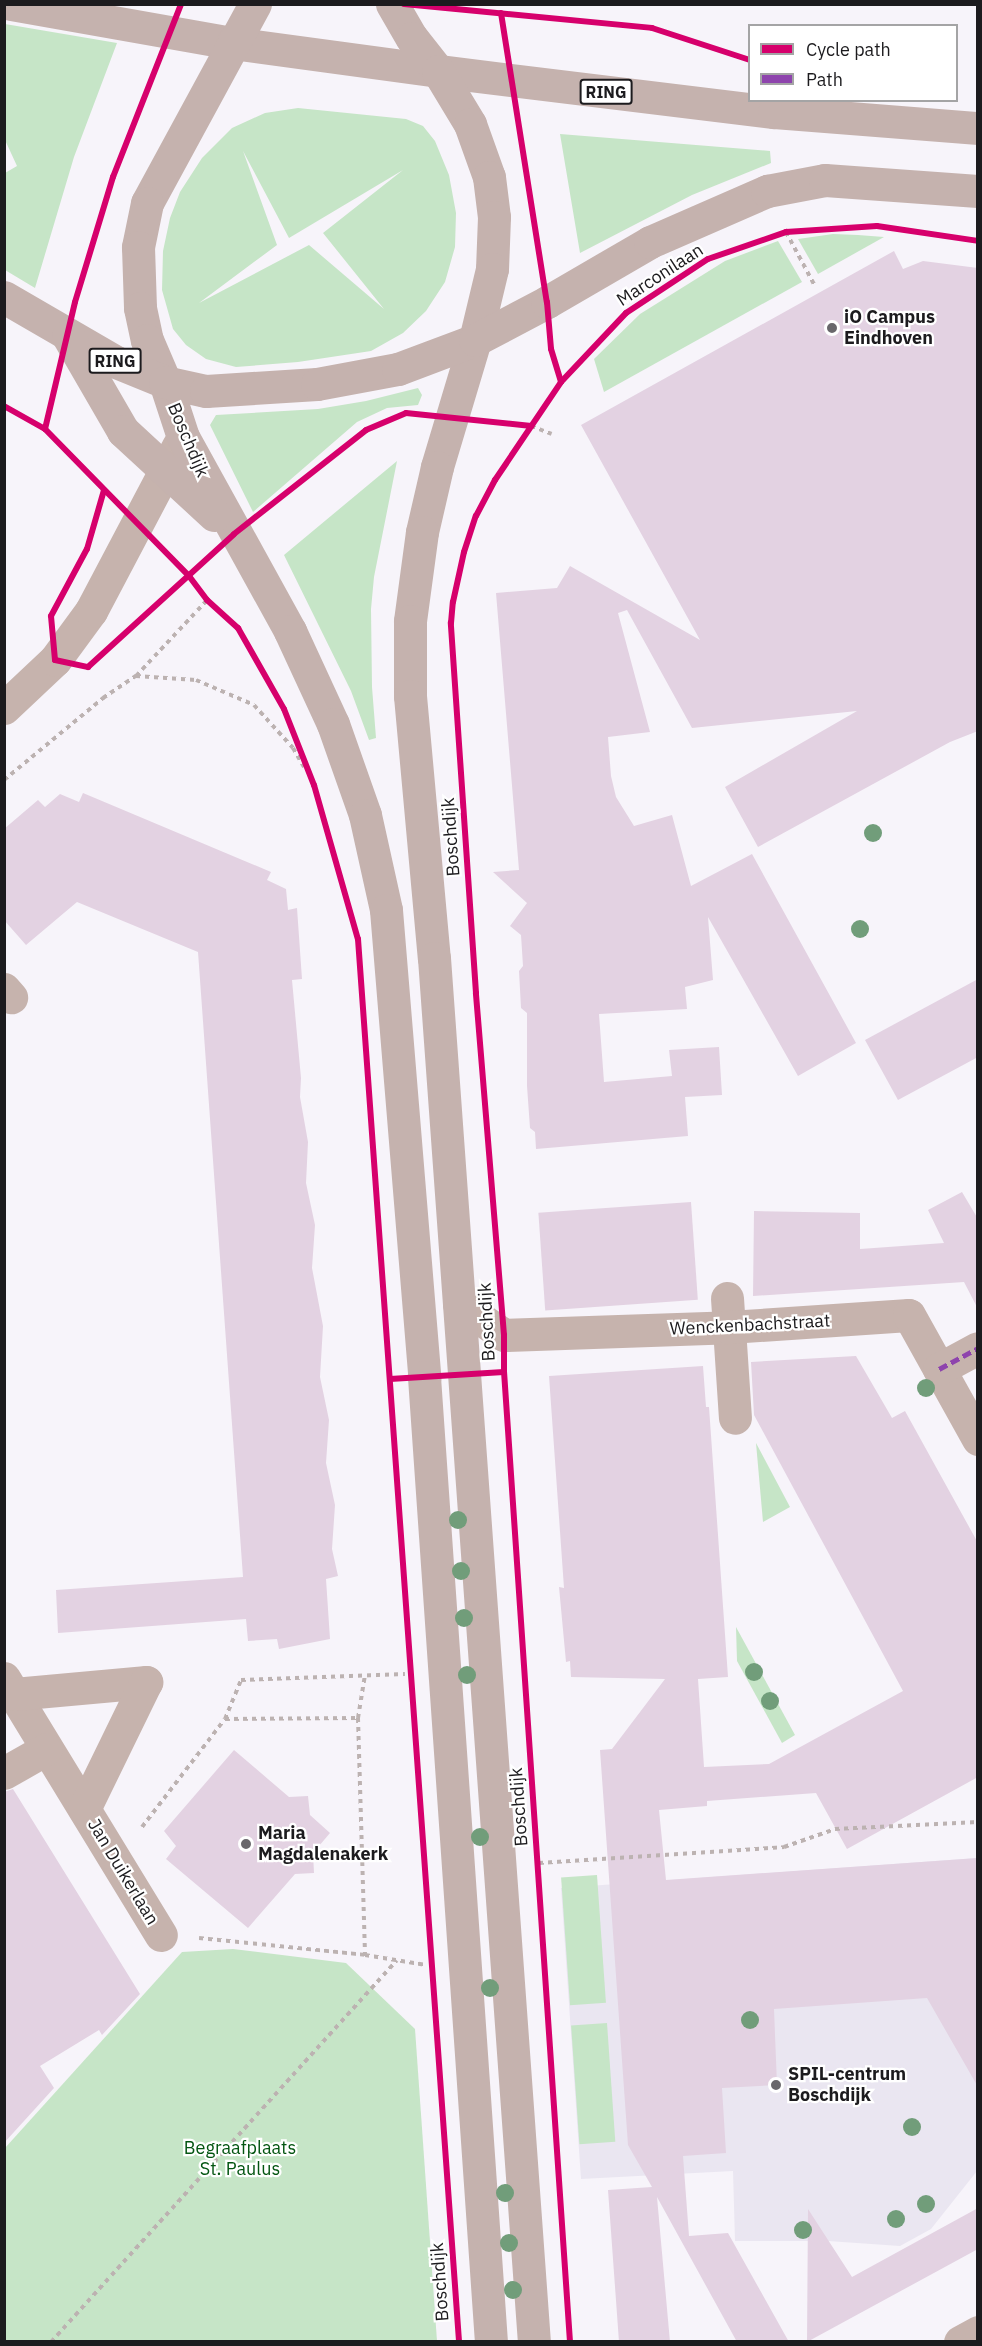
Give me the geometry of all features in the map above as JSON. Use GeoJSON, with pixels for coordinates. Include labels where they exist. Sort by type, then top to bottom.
{"type":"FeatureCollection","features":[{"type":"Feature","properties":{"kind":"main road","name":"RING"},"geometry":{"type":"LineString","coordinates":[[11,4],[232,43],[438,71],[774,112],[978,128]]}},
{"type":"Feature","properties":{"kind":"main road","name":"Boschdijk"},"geometry":{"type":"LineString","coordinates":[[255,4],[147,203],[140,236],[140,308],[147,340],[165,382],[183,436],[234,534],[290,631],[333,724],[365,815],[386,910],[424,1377],[491,2342]]}},
{"type":"Feature","properties":{"kind":"main road","name":"Boschdijk"},"geometry":{"type":"LineString","coordinates":[[392,4],[412,38],[438,71],[470,124],[489,177],[494,217],[492,269],[475,340],[437,467],[422,532],[410,621],[410,696],[426,851],[534,2342]]}},
{"type":"Feature","properties":{"kind":"main road","name":"Marconilaan"},"geometry":{"type":"LineString","coordinates":[[475,340],[547,302],[650,242],[767,191],[825,180],[978,191]]}},
{"type":"Feature","properties":{"kind":"main road","name":"RING"},"geometry":{"type":"LineString","coordinates":[[4,297],[116,362],[165,382],[206,391],[317,384],[398,369],[475,340]]}},
{"type":"Feature","properties":{"kind":"main road"},"geometry":{"type":"LineString","coordinates":[[68,334],[123,431],[234,534]]}},
{"type":"Feature","properties":{"kind":"street"},"geometry":{"type":"LineString","coordinates":[[76,4],[111,21]]}},
{"type":"Feature","properties":{"kind":"street"},"geometry":{"type":"LineString","coordinates":[[4,708],[55,660],[91,611],[183,436]]}},
{"type":"Feature","properties":{"kind":"street","name":"Wenckenbachstraat"},"geometry":{"type":"LineString","coordinates":[[459,1304],[504,1335],[728,1312],[909,1315],[978,1439]]}},
{"type":"Feature","properties":{"kind":"street"},"geometry":{"type":"LineString","coordinates":[[728,1312],[735,1418]]}},
{"type":"Feature","properties":{"kind":"street"},"geometry":{"type":"LineString","coordinates":[[939,1369],[978,1347]]}},
{"type":"Feature","properties":{"kind":"street","name":"Jan Duikerlaan"},"geometry":{"type":"LineString","coordinates":[[84,1809],[146,1682],[9,1686],[46,1749],[161,1935]]}},
{"type":"Feature","properties":{"kind":"street"},"geometry":{"type":"LineString","coordinates":[[4,1773],[46,1749]]}},
{"type":"Feature","properties":{"kind":"street"},"geometry":{"type":"LineString","coordinates":[[960,2342],[978,2332]]}},
{"type":"Feature","properties":{"kind":"path"},"geometry":{"type":"LineString","coordinates":[[786,232],[815,286]]}},
{"type":"Feature","properties":{"kind":"path"},"geometry":{"type":"LineString","coordinates":[[775,236],[786,232],[797,232]]}},
{"type":"Feature","properties":{"kind":"path"},"geometry":{"type":"LineString","coordinates":[[525,435],[537,418]]}},
{"type":"Feature","properties":{"kind":"path"},"geometry":{"type":"LineString","coordinates":[[520,425],[531,426],[552,434]]}},
{"type":"Feature","properties":{"kind":"path"},"geometry":{"type":"LineString","coordinates":[[201,592],[214,607]]}},
{"type":"Feature","properties":{"kind":"path"},"geometry":{"type":"LineString","coordinates":[[4,780],[103,698],[136,676],[207,600]]}},
{"type":"Feature","properties":{"kind":"path"},"geometry":{"type":"LineString","coordinates":[[136,676],[196,680],[254,705],[293,748],[309,775]]}},
{"type":"Feature","properties":{"kind":"path"},"geometry":{"type":"LineString","coordinates":[[297,742],[309,775]]}},
{"type":"Feature","properties":{"kind":"path"},"geometry":{"type":"LineString","coordinates":[[116,1861],[225,1719],[242,1680],[411,1674]]}},
{"type":"Feature","properties":{"kind":"path"},"geometry":{"type":"LineString","coordinates":[[365,1675],[358,1718],[365,1955]]}},
{"type":"Feature","properties":{"kind":"path"},"geometry":{"type":"LineString","coordinates":[[225,1719],[358,1718]]}},
{"type":"Feature","properties":{"kind":"path"},"geometry":{"type":"LineString","coordinates":[[538,1863],[784,1847],[836,1830],[978,1822]]}},
{"type":"Feature","properties":{"kind":"path"},"geometry":{"type":"LineString","coordinates":[[161,1935],[365,1955],[430,1966]]}},
{"type":"Feature","properties":{"kind":"path"},"geometry":{"type":"LineString","coordinates":[[429,1954],[431,1976]]}},
{"type":"Feature","properties":{"kind":"path"},"geometry":{"type":"LineString","coordinates":[[51,2342],[398,1960]]}},
{"type":"Feature","properties":{"kind":"shaded area","name":"SPIL-centrum Boschdijk"},"geometry":{"type":"Polygon","coordinates":[[[977,1858],[977,2171],[931,2229],[900,2246],[828,2241],[735,2241],[733,2171],[581,2179],[561,1888],[977,1858]]]}},
{"type":"Feature","properties":{"kind":"green space"},"geometry":{"type":"Polygon","coordinates":[[[5,24],[117,43],[74,157],[35,288],[5,270],[5,173],[17,166],[5,140],[5,24]]]}},
{"type":"Feature","properties":{"kind":"green space"},"geometry":{"type":"Polygon","coordinates":[[[298,108],[406,119],[423,126],[435,141],[449,175],[456,213],[455,247],[445,282],[426,311],[403,333],[371,351],[298,362],[236,367],[206,359],[186,345],[173,329],[162,290],[163,251],[170,218],[180,192],[202,158],[232,128],[265,113],[298,108]],[[243,151],[277,245],[199,303],[309,245],[384,309],[323,233],[403,170],[289,238],[243,151]]]}},
{"type":"Feature","properties":{"kind":"green space"},"geometry":{"type":"Polygon","coordinates":[[[560,134],[770,151],[771,163],[692,195],[580,253],[560,134]]]}},
{"type":"Feature","properties":{"kind":"green space"},"geometry":{"type":"Polygon","coordinates":[[[833,234],[884,237],[818,274],[798,239],[833,234]]]}},
{"type":"Feature","properties":{"kind":"green space"},"geometry":{"type":"Polygon","coordinates":[[[778,241],[802,282],[604,392],[594,359],[640,314],[725,261],[778,241]]]}},
{"type":"Feature","properties":{"kind":"green space"},"geometry":{"type":"Polygon","coordinates":[[[418,388],[422,395],[418,405],[387,408],[357,422],[253,512],[210,425],[216,415],[318,409],[366,401],[418,388]]]}},
{"type":"Feature","properties":{"kind":"green space"},"geometry":{"type":"Polygon","coordinates":[[[397,461],[374,577],[371,609],[372,687],[376,738],[369,740],[351,691],[284,555],[397,461]]]}},
{"type":"Feature","properties":{"kind":"green space"},"geometry":{"type":"Polygon","coordinates":[[[756,1443],[790,1507],[763,1522],[756,1443]]]}},
{"type":"Feature","properties":{"kind":"green space"},"geometry":{"type":"Polygon","coordinates":[[[736,1627],[795,1735],[782,1743],[737,1661],[736,1627]]]}},
{"type":"Feature","properties":{"kind":"green space"},"geometry":{"type":"Polygon","coordinates":[[[597,1875],[606,2003],[570,2005],[561,1878],[597,1875]]]}},
{"type":"Feature","properties":{"kind":"green space","name":"Begraafplaats St. Paulus"},"geometry":{"type":"Polygon","coordinates":[[[233,1949],[346,1963],[415,2029],[437,2341],[5,2341],[5,2148],[182,1952],[233,1949]]]}},
{"type":"Feature","properties":{"kind":"green space"},"geometry":{"type":"Polygon","coordinates":[[[607,2023],[615,2142],[579,2144],[571,2026],[607,2023]]]}},
{"type":"Feature","properties":{"kind":"building"},"geometry":{"type":"Polygon","coordinates":[[[894,251],[903,269],[923,261],[978,268],[978,731],[950,742],[758,847],[725,787],[857,711],[692,728],[627,610],[618,613],[650,732],[608,737],[611,776],[616,797],[634,826],[672,815],[691,886],[752,854],[856,1043],[798,1076],[708,917],[713,980],[685,987],[687,1009],[599,1014],[604,1082],[672,1076],[669,1050],[719,1047],[722,1095],[685,1097],[688,1136],[536,1149],[535,1132],[530,1128],[527,1086],[527,1013],[521,1008],[519,971],[523,966],[521,935],[510,926],[527,903],[493,872],[519,870],[496,593],[557,588],[570,566],[700,640],[581,425],[894,251]]]}},
{"type":"Feature","properties":{"kind":"building"},"geometry":{"type":"Polygon","coordinates":[[[83,793],[271,872],[267,880],[286,889],[288,910],[297,908],[302,979],[292,980],[301,1078],[300,1097],[308,1142],[306,1183],[315,1225],[312,1268],[323,1326],[320,1377],[329,1420],[326,1463],[335,1505],[332,1549],[338,1576],[326,1579],[330,1639],[279,1649],[277,1639],[248,1641],[246,1619],[58,1633],[56,1590],[243,1577],[198,952],[77,902],[26,945],[4,920],[4,829],[38,800],[45,807],[60,794],[79,802],[83,793]]]}},
{"type":"Feature","properties":{"kind":"building"},"geometry":{"type":"Polygon","coordinates":[[[978,979],[978,1057],[898,1100],[865,1040],[978,979]]]}},
{"type":"Feature","properties":{"kind":"building"},"geometry":{"type":"Polygon","coordinates":[[[962,1192],[978,1219],[978,1309],[964,1282],[753,1296],[754,1211],[860,1213],[860,1249],[944,1243],[928,1210],[962,1192]]]}},
{"type":"Feature","properties":{"kind":"building"},"geometry":{"type":"Polygon","coordinates":[[[691,1202],[698,1300],[545,1310],[538,1213],[691,1202]]]}},
{"type":"Feature","properties":{"kind":"building"},"geometry":{"type":"Polygon","coordinates":[[[856,1356],[892,1418],[905,1411],[978,1543],[978,1777],[847,1849],[816,1793],[707,1801],[707,1806],[659,1810],[666,1880],[978,1858],[978,2087],[927,1998],[774,2009],[777,2085],[722,2088],[726,2153],[683,2156],[689,2236],[728,2233],[789,2342],[737,2342],[657,2197],[670,2342],[619,2342],[608,2190],[652,2187],[628,2145],[600,1750],[612,1749],[665,1679],[571,1677],[570,1661],[566,1662],[559,1587],[564,1588],[549,1376],[703,1366],[706,1407],[709,1407],[728,1677],[698,1679],[704,1767],[769,1764],[903,1691],[754,1415],[751,1362],[856,1356]]]}},
{"type":"Feature","properties":{"kind":"building","name":"Maria Magdalenakerk"},"geometry":{"type":"Polygon","coordinates":[[[234,1750],[289,1797],[308,1796],[310,1815],[330,1833],[313,1853],[314,1873],[295,1874],[248,1928],[166,1859],[176,1846],[164,1831],[234,1750]]]}},
{"type":"Feature","properties":{"kind":"building"},"geometry":{"type":"Polygon","coordinates":[[[13,1789],[140,1994],[102,2035],[99,2030],[40,2066],[54,2088],[4,2143],[4,1792],[13,1789]]]}},
{"type":"Feature","properties":{"kind":"building"},"geometry":{"type":"Polygon","coordinates":[[[978,2208],[978,2249],[807,2342],[808,2209],[852,2277],[978,2208]]]}},
{"type":"Feature","properties":{"kind":"marked path"},"geometry":{"type":"LineString","coordinates":[[939,1369],[978,1348]]}},
{"type":"Feature","properties":{"kind":"cycle path"},"geometry":{"type":"LineString","coordinates":[[45,429],[75,302],[113,177],[181,4]]}},
{"type":"Feature","properties":{"kind":"cycle path"},"geometry":{"type":"LineString","coordinates":[[404,4],[652,28],[748,59]]}},
{"type":"Feature","properties":{"kind":"cycle path"},"geometry":{"type":"LineString","coordinates":[[501,13],[547,302],[551,349],[561,382]]}},
{"type":"Feature","properties":{"kind":"cycle path"},"geometry":{"type":"LineString","coordinates":[[570,2342],[504,1372],[504,1335],[476,993],[451,623],[453,602],[464,552],[476,516],[495,480],[561,382],[626,313],[708,259],[786,232],[877,226],[978,241]]}},
{"type":"Feature","properties":{"kind":"cycle path"},"geometry":{"type":"LineString","coordinates":[[4,406],[45,429],[189,576],[207,600],[238,628],[284,709],[314,785],[358,939],[459,2342]]}},
{"type":"Feature","properties":{"kind":"cycle path"},"geometry":{"type":"LineString","coordinates":[[55,660],[88,667],[234,534],[366,430],[406,413],[531,426]]}},
{"type":"Feature","properties":{"kind":"cycle path"},"geometry":{"type":"LineString","coordinates":[[55,660],[51,616],[87,549],[104,490]]}},
{"type":"Feature","properties":{"kind":"cycle path"},"geometry":{"type":"LineString","coordinates":[[390,1379],[504,1372]]}},
{"type":"Feature","properties":{"kind":"place","name":"iO Campus Eindhoven"},"geometry":{"type":"Point","coordinates":[832,328]}},
{"type":"Feature","properties":{"kind":"place","name":"Maria Magdalenakerk"},"geometry":{"type":"Point","coordinates":[246,1844]}},
{"type":"Feature","properties":{"kind":"place","name":"SPIL-centrum Boschdijk"},"geometry":{"type":"Point","coordinates":[776,2085]}}]}
